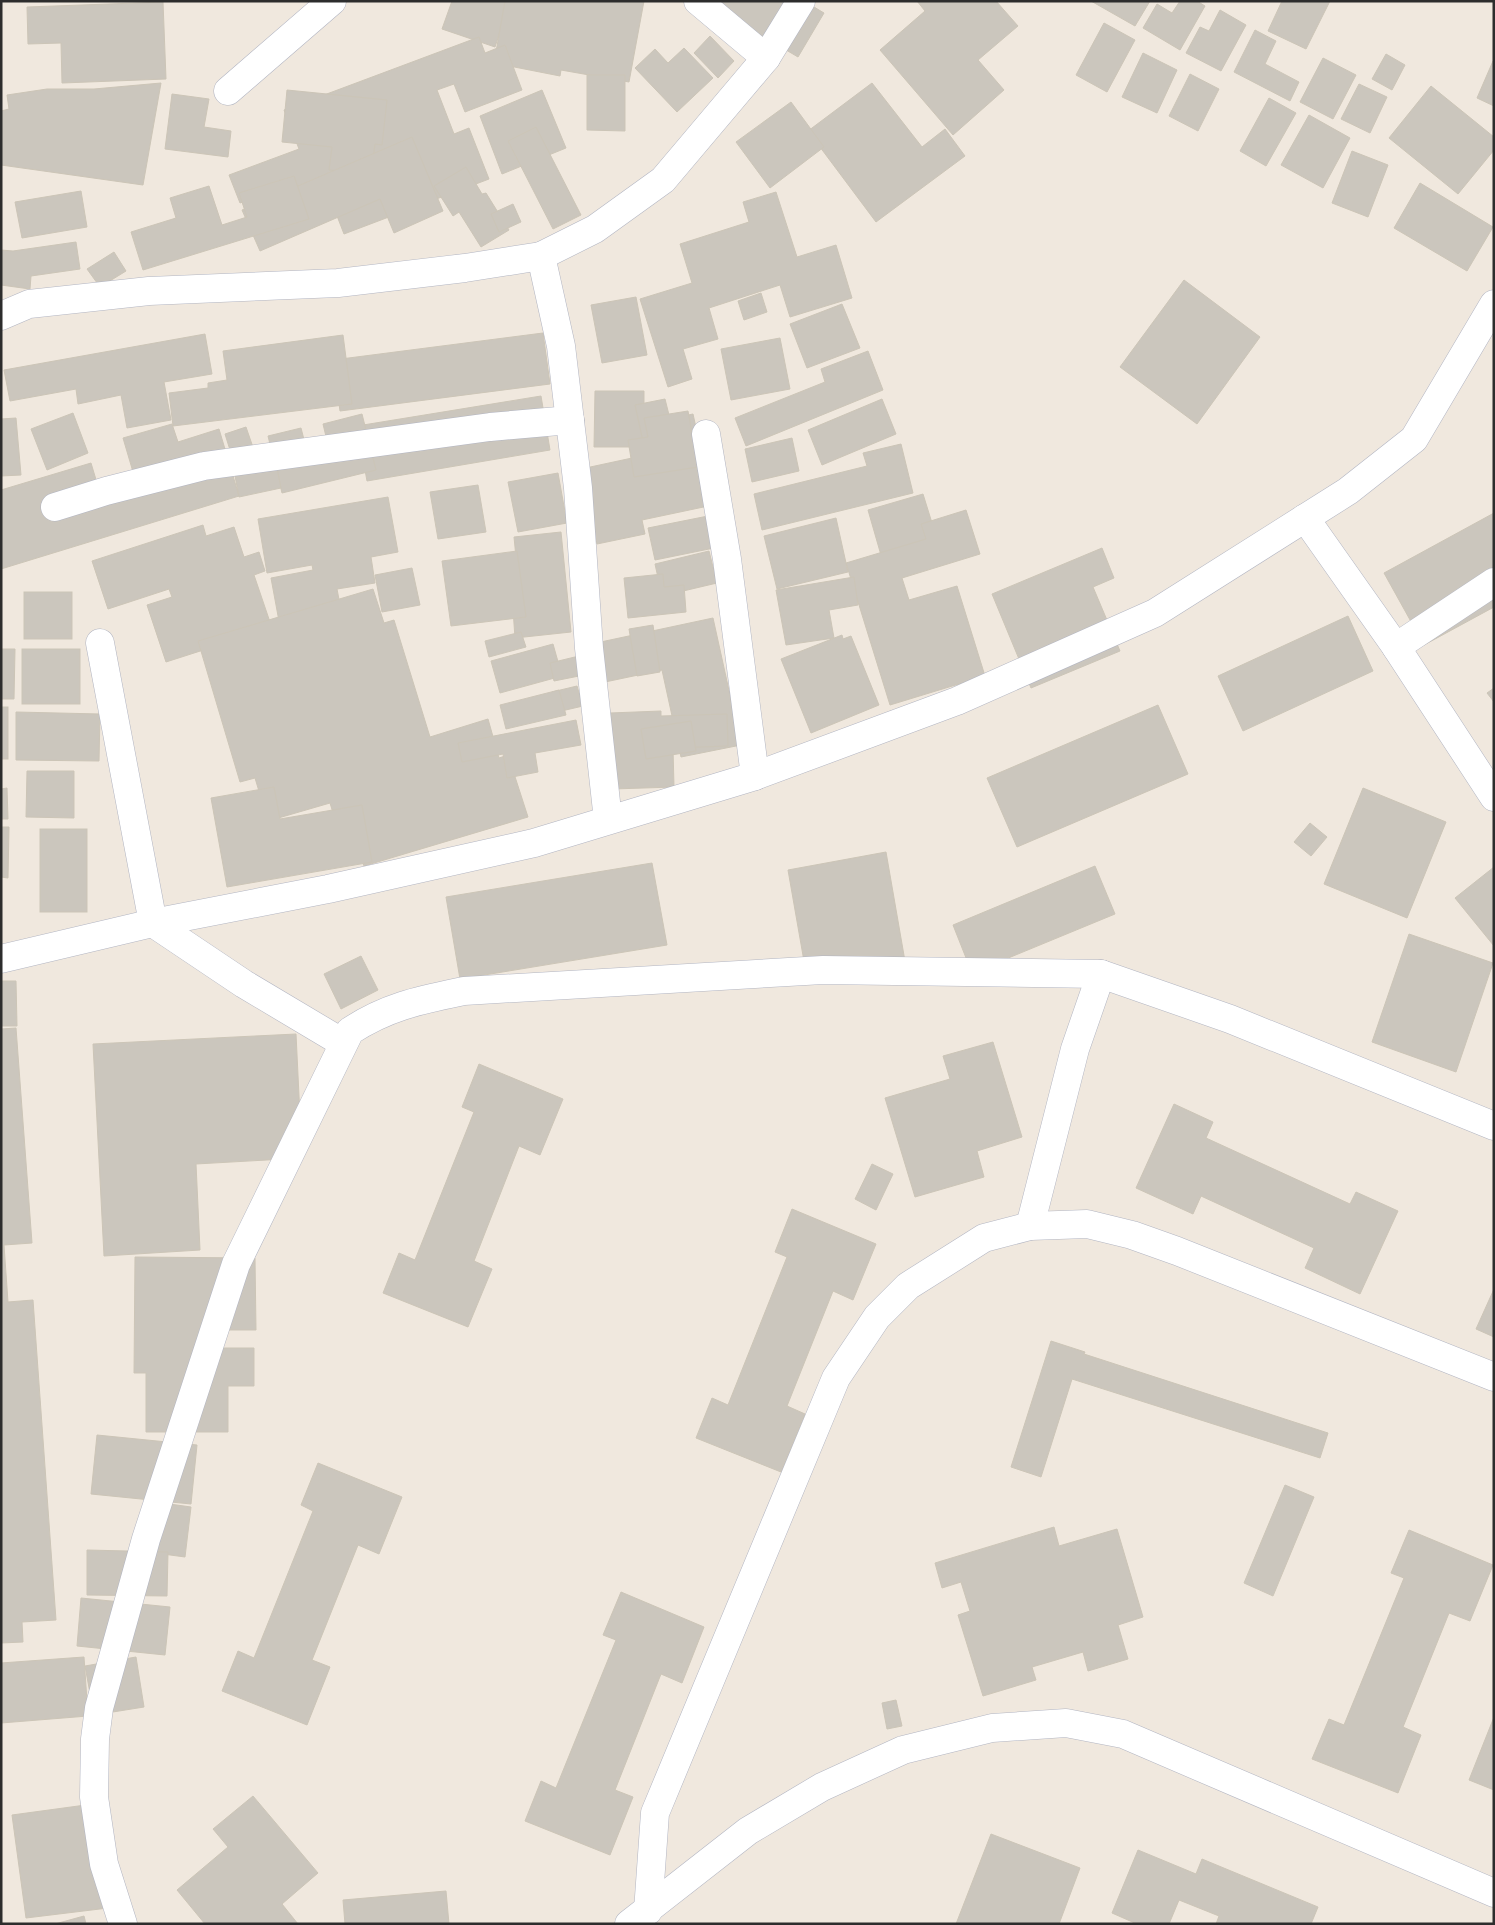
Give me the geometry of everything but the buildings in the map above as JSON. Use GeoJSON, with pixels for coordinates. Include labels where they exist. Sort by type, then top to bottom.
{"type":"FeatureCollection","features":[{"type":"Feature","properties":{"kind":"street"},"geometry":{"type":"LineString","coordinates":[[228,90],[332,1]]}},
{"type":"Feature","properties":{"kind":"street"},"geometry":{"type":"LineString","coordinates":[[698,1],[766,58]]}},
{"type":"Feature","properties":{"kind":"street"},"geometry":{"type":"LineString","coordinates":[[1,316],[29,304],[149,291],[338,283],[465,268],[541,256],[595,229],[663,180],[766,58],[801,1]]}},
{"type":"Feature","properties":{"kind":"street"},"geometry":{"type":"LineString","coordinates":[[541,256],[561,346],[570,420],[578,488],[588,648],[608,820]]}},
{"type":"Feature","properties":{"kind":"street"},"geometry":{"type":"LineString","coordinates":[[1,959],[153,922],[366,881],[534,843],[754,776],[957,701],[1155,613],[1348,491],[1414,439],[1494,304]]}},
{"type":"Feature","properties":{"kind":"street"},"geometry":{"type":"LineString","coordinates":[[55,507],[106,491],[204,466],[490,427],[570,420]]}},
{"type":"Feature","properties":{"kind":"street"},"geometry":{"type":"LineString","coordinates":[[706,434],[727,559],[754,776]]}},
{"type":"Feature","properties":{"kind":"street"},"geometry":{"type":"LineString","coordinates":[[1305,518],[1396,647],[1494,797]]}},
{"type":"Feature","properties":{"kind":"street"},"geometry":{"type":"LineString","coordinates":[[1396,647],[1494,582]]}},
{"type":"Feature","properties":{"kind":"street"},"geometry":{"type":"LineString","coordinates":[[100,643],[153,922],[244,984],[343,1042]]}},
{"type":"Feature","properties":{"kind":"street"},"geometry":{"type":"LineString","coordinates":[[123,1924],[104,1864],[94,1796],[95,1740],[100,1708],[146,1540],[236,1264],[343,1042],[350,1030],[374,1015],[413,1002],[464,991],[823,970],[1101,974],[1230,1019],[1494,1126]]}},
{"type":"Feature","properties":{"kind":"street"},"geometry":{"type":"LineString","coordinates":[[1030,1226],[1075,1049],[1101,974]]}},
{"type":"Feature","properties":{"kind":"street"},"geometry":{"type":"LineString","coordinates":[[638,1917],[655,1813],[836,1378],[877,1317],[908,1286],[984,1238],[1030,1226],[1086,1224],[1132,1236],[1494,1377]]}},
{"type":"Feature","properties":{"kind":"street"},"geometry":{"type":"LineString","coordinates":[[638,1917],[748,1831],[822,1787],[903,1750],[992,1728],[1066,1723],[1123,1734],[1494,1893]]}}]}
